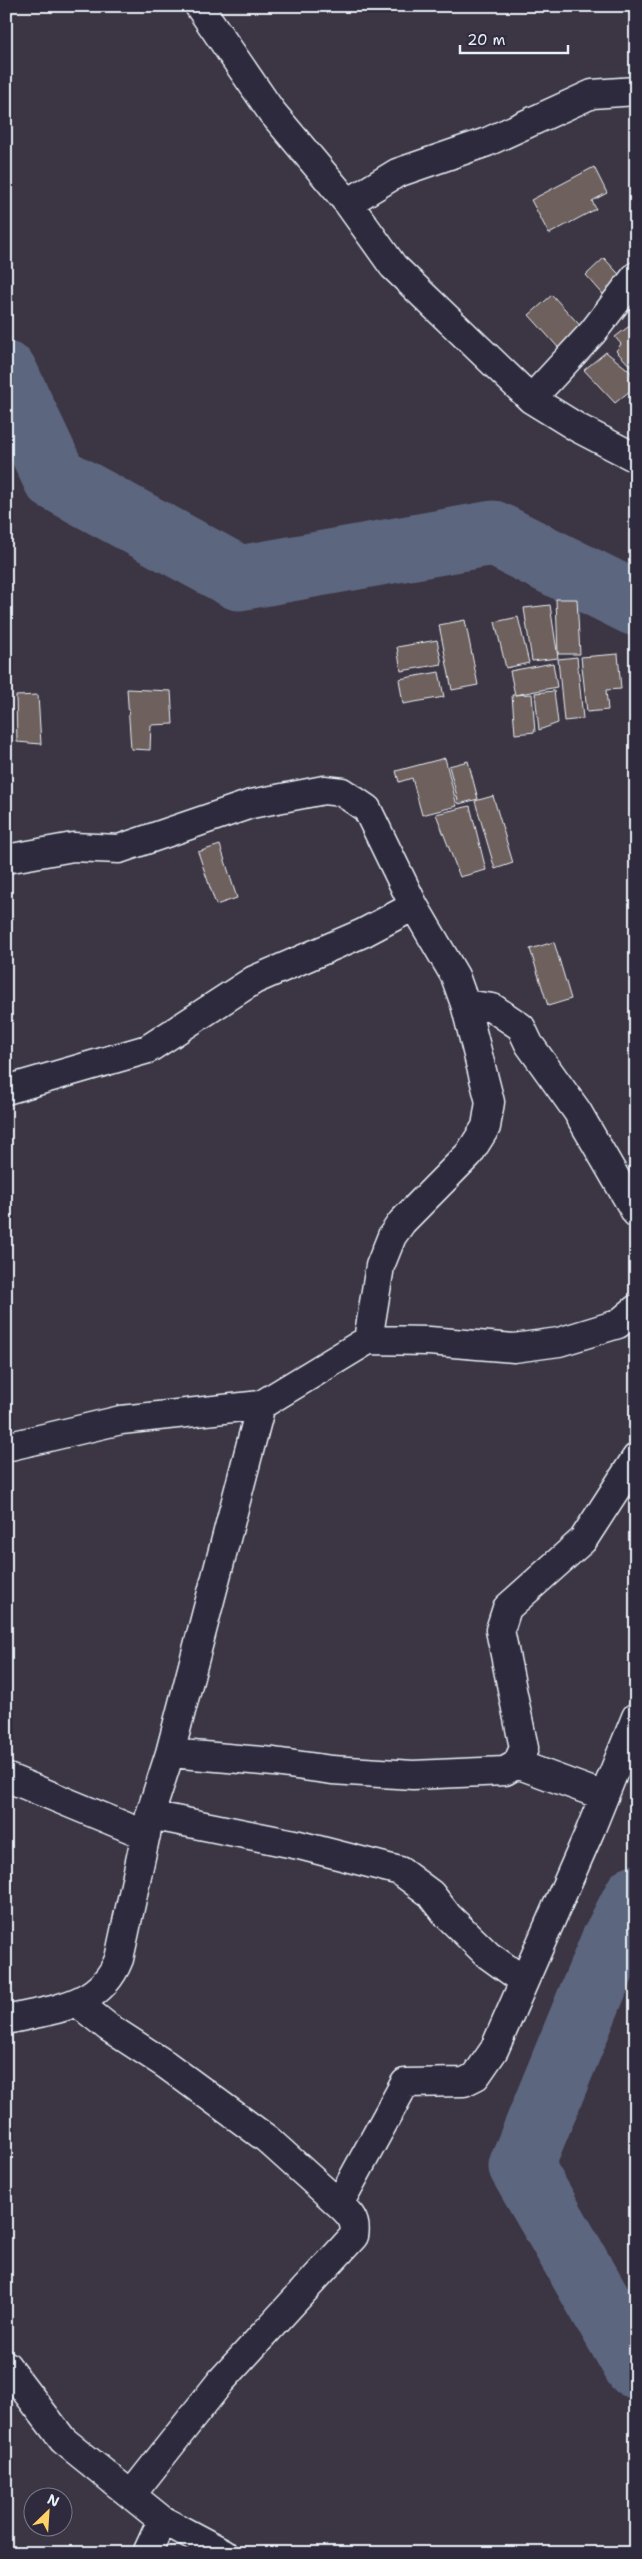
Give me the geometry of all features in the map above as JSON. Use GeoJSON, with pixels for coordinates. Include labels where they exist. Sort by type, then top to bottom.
{"type":"FeatureCollection","features":[{"type":"Feature","properties":{"kind":"street"},"geometry":{"type":"LineString","coordinates":[[210,10],[271,111],[348,203],[393,266],[531,399],[578,428],[636,458]]}},
{"type":"Feature","properties":{"kind":"street"},"geometry":{"type":"LineString","coordinates":[[348,203],[398,173],[487,142],[592,94],[636,91]]}},
{"type":"Feature","properties":{"kind":"street"},"geometry":{"type":"LineString","coordinates":[[531,399],[592,333],[636,276]]}},
{"type":"Feature","properties":{"kind":"street"},"geometry":{"type":"LineString","coordinates":[[6,859],[73,847],[119,849],[251,804],[324,790],[342,792],[367,809],[414,906],[455,976],[465,1004],[490,1102],[486,1127],[469,1154],[402,1222],[392,1236],[380,1266],[368,1340]]}},
{"type":"Feature","properties":{"kind":"street"},"geometry":{"type":"LineString","coordinates":[[6,1090],[148,1048],[254,980],[363,933],[414,906]]}},
{"type":"Feature","properties":{"kind":"street"},"geometry":{"type":"LineString","coordinates":[[465,1004],[493,1008],[521,1027],[529,1044],[577,1111],[636,1213]]}},
{"type":"Feature","properties":{"kind":"street"},"geometry":{"type":"LineString","coordinates":[[6,1447],[121,1420],[261,1405],[368,1340],[429,1341],[514,1348],[560,1342],[618,1324],[636,1309]]}},
{"type":"Feature","properties":{"kind":"street"},"geometry":{"type":"LineString","coordinates":[[6,2020],[78,2003],[105,1985],[113,1974],[148,1825],[170,1753],[261,1405]]}},
{"type":"Feature","properties":{"kind":"street"},"geometry":{"type":"LineString","coordinates":[[170,1753],[274,1762],[332,1770],[413,1775],[506,1771],[518,1764],[524,1748],[500,1630],[507,1608],[583,1540],[636,1458]]}},
{"type":"Feature","properties":{"kind":"street"},"geometry":{"type":"LineString","coordinates":[[339,2204],[405,2083],[464,2082],[476,2076],[494,2050],[604,1796],[636,1717]]}},
{"type":"Feature","properties":{"kind":"street"},"geometry":{"type":"LineString","coordinates":[[518,1764],[604,1796]]}},
{"type":"Feature","properties":{"kind":"street"},"geometry":{"type":"LineString","coordinates":[[6,1777],[148,1825],[299,1845],[400,1871],[431,1894],[448,1916],[488,1955],[524,1981]]}},
{"type":"Feature","properties":{"kind":"street"},"geometry":{"type":"LineString","coordinates":[[78,2003],[108,2027],[165,2064],[267,2139],[351,2215],[356,2226],[354,2236],[221,2382],[131,2495]]}},
{"type":"Feature","properties":{"kind":"street"},"geometry":{"type":"LineString","coordinates":[[6,2365],[64,2440],[162,2520],[224,2553]]}},
{"type":"Feature","properties":{"kind":"street"},"geometry":{"type":"LineString","coordinates":[[147,2553],[162,2520]]}},
{"type":"Feature","properties":{"kind":"building"},"geometry":{"type":"Polygon","coordinates":[[[594,167],[607,193],[592,201],[596,209],[549,234],[531,200],[594,167]]]}},
{"type":"Feature","properties":{"kind":"building"},"geometry":{"type":"Polygon","coordinates":[[[604,258],[627,283],[609,301],[586,275],[604,258]]]}},
{"type":"Feature","properties":{"kind":"building"},"geometry":{"type":"Polygon","coordinates":[[[552,295],[587,333],[564,354],[529,315],[552,295]]]}},
{"type":"Feature","properties":{"kind":"building"},"geometry":{"type":"Polygon","coordinates":[[[636,321],[636,372],[616,351],[621,344],[615,337],[636,321]]]}},
{"type":"Feature","properties":{"kind":"building"},"geometry":{"type":"Polygon","coordinates":[[[606,352],[631,372],[636,386],[615,403],[584,370],[606,352]]]}},
{"type":"Feature","properties":{"kind":"building"},"geometry":{"type":"Polygon","coordinates":[[[556,599],[577,599],[580,654],[558,654],[556,599]]]}},
{"type":"Feature","properties":{"kind":"building"},"geometry":{"type":"Polygon","coordinates":[[[550,605],[558,658],[532,661],[524,608],[550,605]]]}},
{"type":"Feature","properties":{"kind":"building"},"geometry":{"type":"Polygon","coordinates":[[[518,617],[529,663],[506,668],[495,622],[518,617]]]}},
{"type":"Feature","properties":{"kind":"building"},"geometry":{"type":"Polygon","coordinates":[[[465,620],[478,685],[452,690],[439,625],[465,620]]]}},
{"type":"Feature","properties":{"kind":"building"},"geometry":{"type":"Polygon","coordinates":[[[437,640],[442,664],[401,671],[397,647],[437,640]]]}},
{"type":"Feature","properties":{"kind":"building"},"geometry":{"type":"Polygon","coordinates":[[[618,654],[621,689],[606,690],[608,710],[587,712],[581,657],[618,654]]]}},
{"type":"Feature","properties":{"kind":"building"},"geometry":{"type":"Polygon","coordinates":[[[577,657],[583,719],[564,721],[558,659],[577,657]]]}},
{"type":"Feature","properties":{"kind":"building"},"geometry":{"type":"Polygon","coordinates":[[[553,663],[557,687],[515,695],[510,671],[553,663]]]}},
{"type":"Feature","properties":{"kind":"building"},"geometry":{"type":"Polygon","coordinates":[[[439,672],[444,697],[403,704],[399,679],[439,672]]]}},
{"type":"Feature","properties":{"kind":"building"},"geometry":{"type":"Polygon","coordinates":[[[127,689],[171,691],[173,724],[151,725],[150,750],[131,749],[127,689]]]}},
{"type":"Feature","properties":{"kind":"building"},"geometry":{"type":"Polygon","coordinates":[[[554,691],[558,723],[539,730],[535,693],[554,691]]]}},
{"type":"Feature","properties":{"kind":"building"},"geometry":{"type":"Polygon","coordinates":[[[532,694],[535,732],[515,734],[512,695],[532,694]]]}},
{"type":"Feature","properties":{"kind":"building"},"geometry":{"type":"Polygon","coordinates":[[[38,695],[41,744],[17,742],[16,696],[38,695]]]}},
{"type":"Feature","properties":{"kind":"building"},"geometry":{"type":"Polygon","coordinates":[[[445,758],[457,806],[422,815],[412,778],[399,782],[396,771],[445,758]]]}},
{"type":"Feature","properties":{"kind":"building"},"geometry":{"type":"Polygon","coordinates":[[[468,761],[478,799],[459,804],[449,766],[468,761]]]}},
{"type":"Feature","properties":{"kind":"building"},"geometry":{"type":"Polygon","coordinates":[[[493,796],[513,863],[495,869],[475,801],[493,796]]]}},
{"type":"Feature","properties":{"kind":"building"},"geometry":{"type":"Polygon","coordinates":[[[470,806],[486,870],[460,877],[436,814],[470,806]]]}},
{"type":"Feature","properties":{"kind":"building"},"geometry":{"type":"Polygon","coordinates":[[[220,845],[237,898],[216,905],[198,852],[220,845]]]}},
{"type":"Feature","properties":{"kind":"building"},"geometry":{"type":"Polygon","coordinates":[[[554,942],[571,999],[548,1006],[530,949],[554,942]]]}},
{"type":"Feature","properties":{"kind":"waterway"},"geometry":{"type":"LineString","coordinates":[[6,374],[55,478],[239,578],[493,533],[636,604]]}},
{"type":"Feature","properties":{"kind":"waterway"},"geometry":{"type":"LineString","coordinates":[[636,1897],[612,1944],[521,2166],[636,2366]]}}]}
